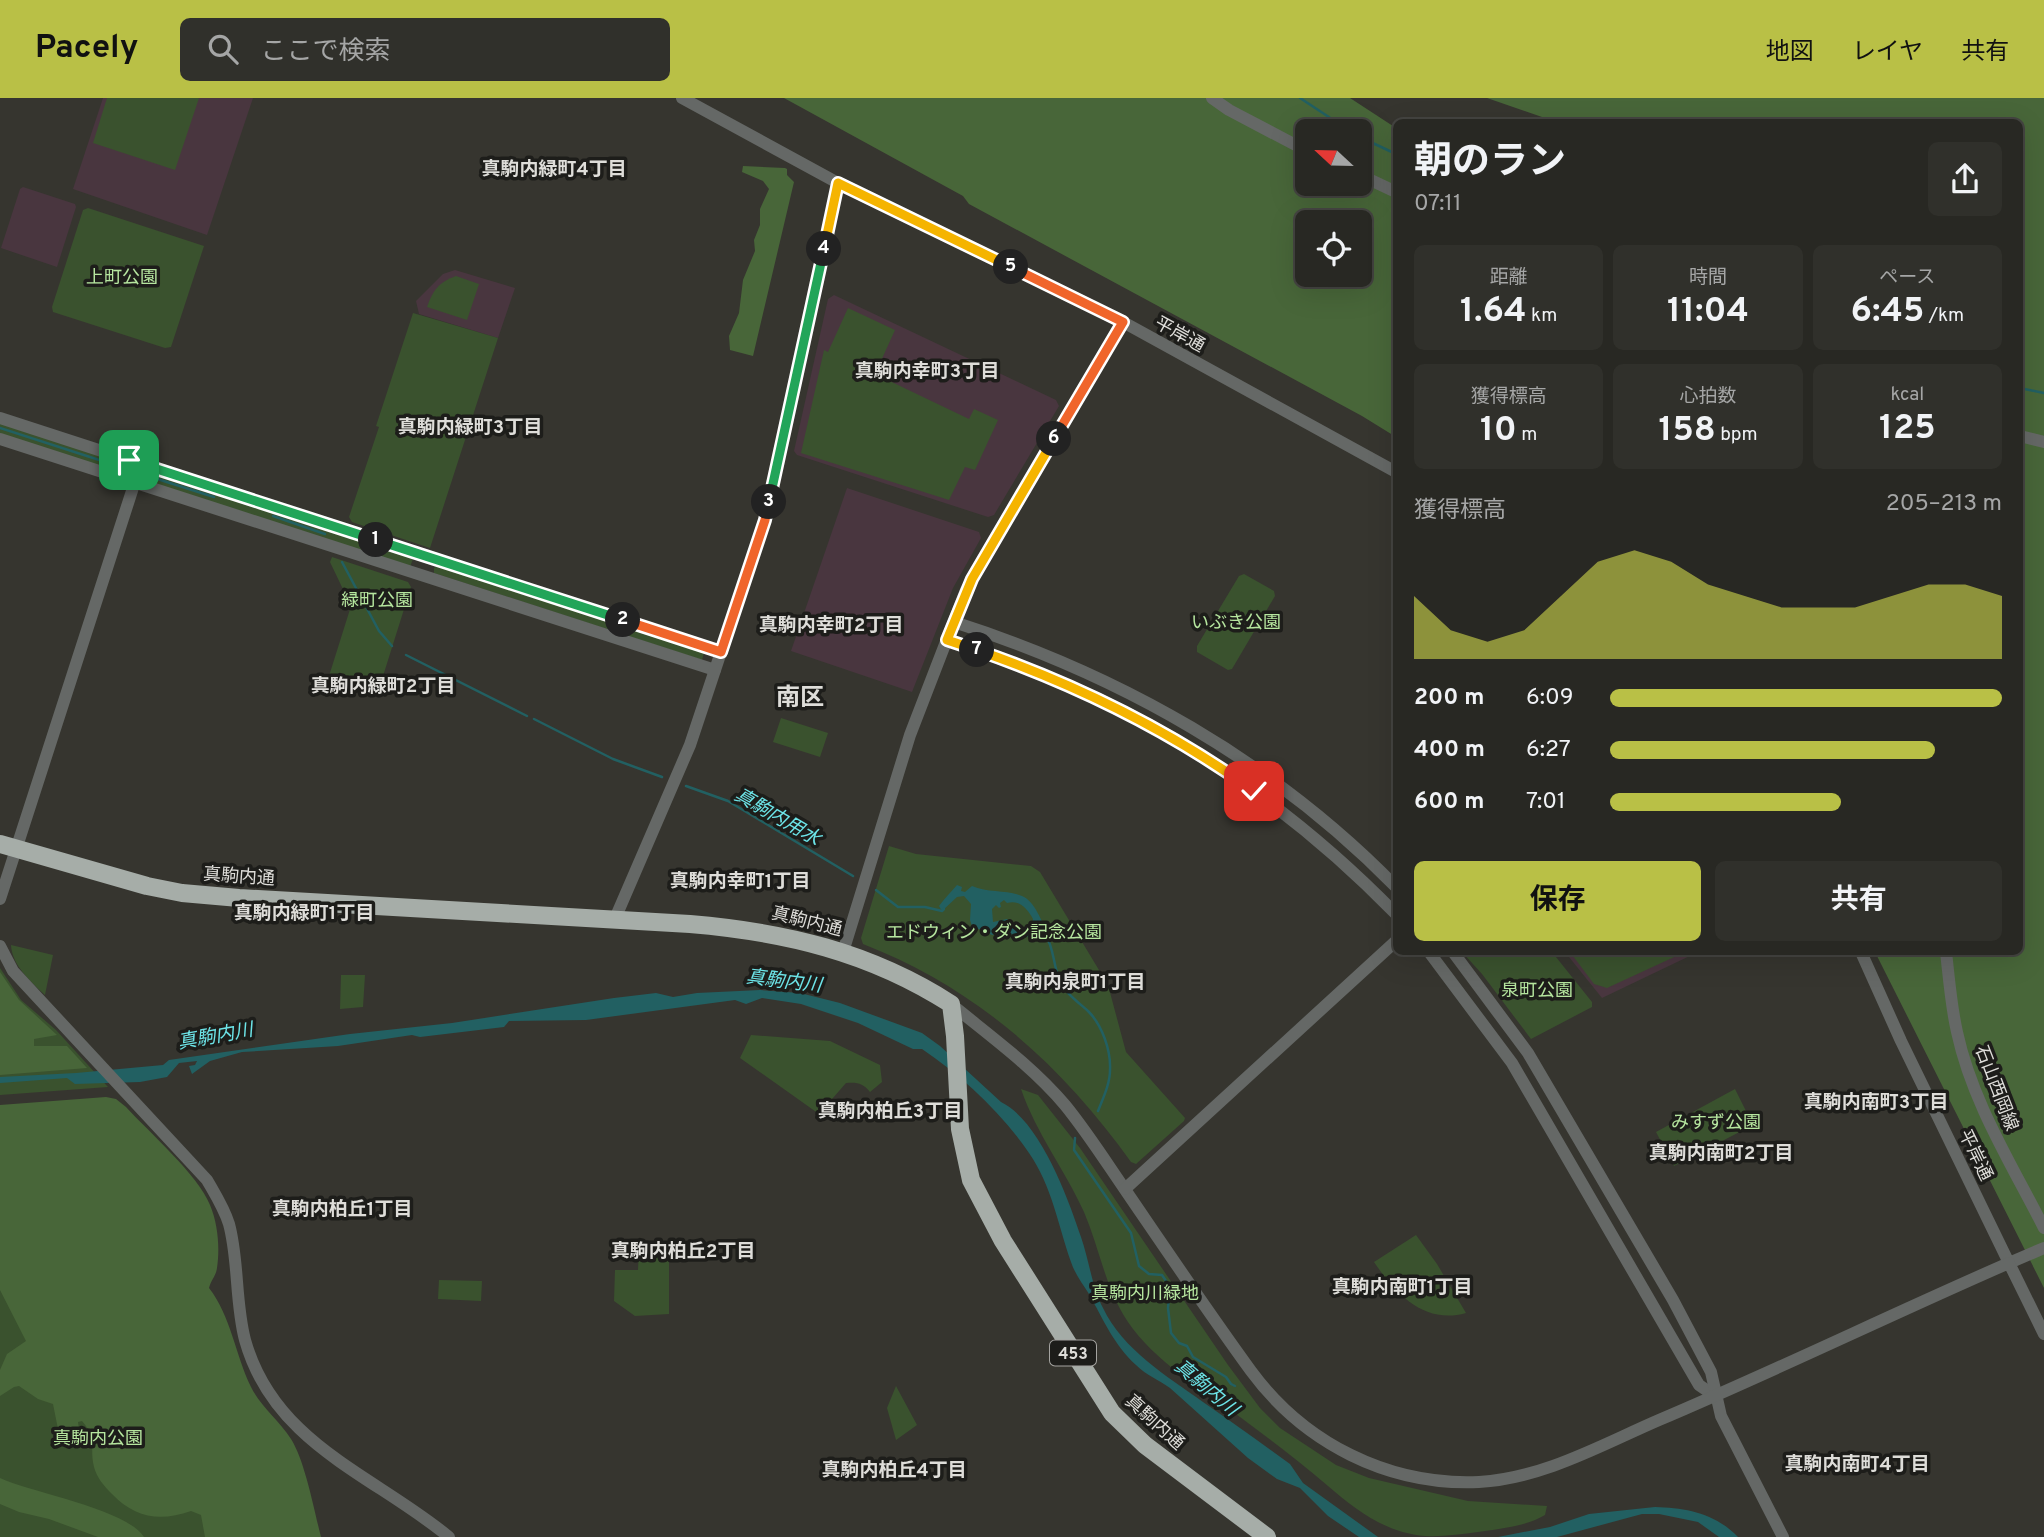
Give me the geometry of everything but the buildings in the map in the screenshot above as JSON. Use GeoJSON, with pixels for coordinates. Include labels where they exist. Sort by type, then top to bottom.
{"type":"FeatureCollection","features":[{"type":"Feature","properties":{"kind":"highway","name":"真駒内通"},"geometry":{"type":"LineString","coordinates":[[8,846],[117,878],[182,893],[748,929],[809,941],[843,952],[891,972],[951,1004],[960,1129],[971,1180],[987,1212],[1112,1413],[1145,1444],[1267,1537]]}},
{"type":"Feature","properties":{"kind":"street","name":"平岸通"},"geometry":{"type":"LineString","coordinates":[[682,98],[838,183],[1123,322],[1393,470]]}},
{"type":"Feature","properties":{"kind":"street"},"geometry":{"type":"LineString","coordinates":[[1212,98],[1229,110],[1295,144]]}},
{"type":"Feature","properties":{"kind":"street"},"geometry":{"type":"LineString","coordinates":[[1372,181],[1393,191]]}},
{"type":"Feature","properties":{"kind":"street"},"geometry":{"type":"LineString","coordinates":[[614,921],[690,745],[765,520],[838,183]]}},
{"type":"Feature","properties":{"kind":"street"},"geometry":{"type":"LineString","coordinates":[[843,952],[910,735],[972,579],[1123,322]]}},
{"type":"Feature","properties":{"kind":"street"},"geometry":{"type":"LineString","coordinates":[[0,418],[721,652]]}},
{"type":"Feature","properties":{"kind":"street"},"geometry":{"type":"LineString","coordinates":[[2023,437],[2044,442]]}},
{"type":"Feature","properties":{"kind":"street"},"geometry":{"type":"LineString","coordinates":[[0,439],[715,670]]}},
{"type":"Feature","properties":{"kind":"street"},"geometry":{"type":"LineString","coordinates":[[0,900],[8,846],[141,463]]}},
{"type":"Feature","properties":{"kind":"street"},"geometry":{"type":"LineString","coordinates":[[954,622],[1042,653],[1135,695],[1178,719],[1275,782],[1340,834],[1393,884]]}},
{"type":"Feature","properties":{"kind":"street"},"geometry":{"type":"LineString","coordinates":[[947,640],[1035,671],[1097,698],[1213,763],[1280,809],[1355,873],[1393,911]]}},
{"type":"Feature","properties":{"kind":"street"},"geometry":{"type":"LineString","coordinates":[[1125,1189],[1393,944]]}},
{"type":"Feature","properties":{"kind":"street"},"geometry":{"type":"LineString","coordinates":[[0,946],[13,971],[207,1180],[220,1202],[232,1237],[244,1337],[254,1366],[278,1407],[313,1443],[449,1537]]}},
{"type":"Feature","properties":{"kind":"street"},"geometry":{"type":"LineString","coordinates":[[1431,955],[1512,1063],[1699,1385],[1715,1396]]}},
{"type":"Feature","properties":{"kind":"street"},"geometry":{"type":"LineString","coordinates":[[1455,955],[1535,1064],[1679,1312],[1711,1372],[1721,1416],[1783,1537]]}},
{"type":"Feature","properties":{"kind":"street","name":"平岸通"},"geometry":{"type":"LineString","coordinates":[[1862,955],[1900,1041],[2044,1334]]}},
{"type":"Feature","properties":{"kind":"street","name":"石山西岡線"},"geometry":{"type":"LineString","coordinates":[[1946,955],[1956,1032],[1971,1077],[1999,1143],[2044,1228]]}},
{"type":"Feature","properties":{"kind":"street"},"geometry":{"type":"LineString","coordinates":[[951,1004],[1023,1062],[1063,1103],[1104,1156],[1252,1372],[1281,1408],[1347,1454],[1382,1468],[1431,1480],[1479,1482],[1551,1468],[2044,1248]]}},
{"type":"Feature","properties":{"kind":"shaded area"},"geometry":{"type":"Polygon","coordinates":[[[103,98],[253,98],[207,235],[73,189],[103,98]]]}},
{"type":"Feature","properties":{"kind":"shaded area"},"geometry":{"type":"Polygon","coordinates":[[[23,187],[75,204],[57,267],[1,248],[20,189],[23,187]]]}},
{"type":"Feature","properties":{"kind":"shaded area"},"geometry":{"type":"Polygon","coordinates":[[[455,270],[515,288],[498,338],[419,314],[416,301],[443,274],[455,270]]]}},
{"type":"Feature","properties":{"kind":"shaded area"},"geometry":{"type":"Polygon","coordinates":[[[834,295],[1056,400],[1059,406],[994,515],[988,517],[797,455],[794,451],[828,299],[834,295]]]}},
{"type":"Feature","properties":{"kind":"shaded area"},"geometry":{"type":"Polygon","coordinates":[[[847,488],[979,532],[981,538],[953,588],[912,692],[791,651],[847,488]]]}},
{"type":"Feature","properties":{"kind":"shaded area"},"geometry":{"type":"Polygon","coordinates":[[[1567,955],[1692,955],[1602,998],[1567,955]]]}},
{"type":"Feature","properties":{"kind":"green space"},"geometry":{"type":"Polygon","coordinates":[[[107,98],[199,98],[175,170],[93,143],[107,98]]]}},
{"type":"Feature","properties":{"kind":"green space"},"geometry":{"type":"Polygon","coordinates":[[[784,98],[1350,98],[1393,126],[1393,435],[969,204],[963,196],[784,98]]]}},
{"type":"Feature","properties":{"kind":"green space"},"geometry":{"type":"Polygon","coordinates":[[[1487,98],[2044,98],[2044,1288],[1877,955],[2023,955],[2023,119],[1542,117],[1487,98]]]}},
{"type":"Feature","properties":{"kind":"green space"},"geometry":{"type":"Polygon","coordinates":[[[743,166],[785,168],[787,175],[794,182],[753,356],[730,350],[729,336],[739,313],[743,280],[755,251],[754,240],[760,225],[760,209],[769,189],[763,181],[742,172],[743,166]]]}},
{"type":"Feature","properties":{"kind":"green space","name":"上町公園"},"geometry":{"type":"Polygon","coordinates":[[[88,208],[204,246],[171,347],[165,348],[53,312],[52,307],[83,210],[88,208]]]}},
{"type":"Feature","properties":{"kind":"green space"},"geometry":{"type":"Polygon","coordinates":[[[456,276],[479,284],[467,320],[427,307],[437,287],[456,276]]]}},
{"type":"Feature","properties":{"kind":"green space"},"geometry":{"type":"Polygon","coordinates":[[[848,308],[895,330],[875,374],[969,419],[974,409],[998,420],[975,470],[965,467],[949,500],[801,453],[824,350],[828,352],[848,308]]]}},
{"type":"Feature","properties":{"kind":"green space"},"geometry":{"type":"Polygon","coordinates":[[[413,313],[498,338],[430,548],[352,522],[349,517],[413,313]]]}},
{"type":"Feature","properties":{"kind":"green space"},"geometry":{"type":"Polygon","coordinates":[[[0,423],[126,464],[123,471],[112,470],[0,434],[0,423]]]}},
{"type":"Feature","properties":{"kind":"green space"},"geometry":{"type":"Polygon","coordinates":[[[158,473],[414,556],[410,567],[154,483],[158,473]]]}},
{"type":"Feature","properties":{"kind":"green space","name":"緑町公園"},"geometry":{"type":"Polygon","coordinates":[[[332,557],[408,582],[411,587],[378,692],[329,676],[351,606],[330,562],[332,557]]]}},
{"type":"Feature","properties":{"kind":"green space"},"geometry":{"type":"Polygon","coordinates":[[[438,566],[704,653],[702,660],[434,573],[434,568],[438,566]]]}},
{"type":"Feature","properties":{"kind":"green space","name":"いぶき公園"},"geometry":{"type":"Polygon","coordinates":[[[1244,574],[1274,591],[1275,596],[1232,669],[1228,670],[1197,652],[1197,646],[1239,576],[1244,574]]]}},
{"type":"Feature","properties":{"kind":"green space"},"geometry":{"type":"Polygon","coordinates":[[[781,718],[828,733],[820,757],[773,742],[781,718]]]}},
{"type":"Feature","properties":{"kind":"green space","name":"エドウィン・ダン記念公園"},"geometry":{"type":"Polygon","coordinates":[[[889,846],[916,854],[1031,866],[1040,872],[1108,985],[1126,1052],[1185,1118],[1184,1121],[1136,1164],[1131,1162],[1075,1093],[1013,1033],[979,1006],[943,983],[863,944],[861,938],[889,846]]]}},
{"type":"Feature","properties":{"kind":"green space"},"geometry":{"type":"Polygon","coordinates":[[[11,945],[53,955],[45,995],[18,966],[11,945]]]}},
{"type":"Feature","properties":{"kind":"green space","name":"泉町公園"},"geometry":{"type":"Polygon","coordinates":[[[1465,955],[1554,955],[1592,1002],[1592,1007],[1531,1039],[1465,955]]]}},
{"type":"Feature","properties":{"kind":"green space"},"geometry":{"type":"Polygon","coordinates":[[[1572,955],[1678,955],[1607,988],[1594,984],[1572,955]]]}},
{"type":"Feature","properties":{"kind":"green space"},"geometry":{"type":"Polygon","coordinates":[[[0,968],[21,1000],[56,1030],[108,1087],[0,1095],[0,968]]]}},
{"type":"Feature","properties":{"kind":"green space"},"geometry":{"type":"Polygon","coordinates":[[[0,972],[19,1000],[57,1035],[34,1039],[34,1046],[67,1046],[87,1068],[0,1075],[0,972]]]}},
{"type":"Feature","properties":{"kind":"green space"},"geometry":{"type":"Polygon","coordinates":[[[341,975],[365,975],[363,1007],[340,1009],[341,975]]]}},
{"type":"Feature","properties":{"kind":"green space"},"geometry":{"type":"Polygon","coordinates":[[[751,1035],[830,1041],[880,1065],[882,1082],[870,1092],[860,1084],[846,1083],[819,1114],[740,1058],[751,1035]]]}},
{"type":"Feature","properties":{"kind":"green space","name":"真駒内川緑地"},"geometry":{"type":"Polygon","coordinates":[[[1021,1089],[1038,1095],[1080,1148],[1228,1365],[1260,1408],[1280,1428],[1336,1465],[1369,1478],[1468,1501],[1547,1506],[1545,1515],[1513,1526],[1452,1535],[1425,1536],[1397,1530],[1372,1519],[1349,1504],[1268,1438],[1158,1356],[1133,1329],[1116,1302],[1084,1212],[1034,1121],[1021,1089]]]}},
{"type":"Feature","properties":{"kind":"green space","name":"みすず公園"},"geometry":{"type":"Polygon","coordinates":[[[1735,1089],[1753,1125],[1674,1166],[1656,1132],[1735,1089]]]}},
{"type":"Feature","properties":{"kind":"green space"},"geometry":{"type":"Polygon","coordinates":[[[106,1097],[116,1099],[126,1107],[172,1154],[204,1193],[210,1205],[217,1228],[218,1252],[216,1271],[209,1288],[223,1311],[251,1387],[296,1448],[309,1486],[321,1537],[205,1537],[201,1515],[191,1511],[158,1517],[139,1513],[121,1502],[99,1478],[93,1460],[92,1438],[82,1421],[78,1422],[79,1429],[73,1439],[66,1440],[59,1434],[53,1404],[38,1399],[19,1386],[0,1396],[0,1370],[7,1354],[26,1341],[0,1290],[0,1105],[106,1097]]]}},
{"type":"Feature","properties":{"kind":"green space"},"geometry":{"type":"Polygon","coordinates":[[[1416,1235],[1466,1313],[1451,1316],[1437,1314],[1412,1304],[1391,1285],[1374,1262],[1416,1235]]]}},
{"type":"Feature","properties":{"kind":"green space","name":"真駒内公園"},"geometry":{"type":"Polygon","coordinates":[[[0,1238],[318,1537],[0,1537],[0,1238]]]}},
{"type":"Feature","properties":{"kind":"green space"},"geometry":{"type":"Polygon","coordinates":[[[669,1247],[669,1314],[635,1316],[614,1301],[615,1270],[638,1270],[639,1248],[669,1247]]]}},
{"type":"Feature","properties":{"kind":"green space"},"geometry":{"type":"Polygon","coordinates":[[[439,1280],[482,1281],[481,1301],[438,1299],[439,1280]]]}},
{"type":"Feature","properties":{"kind":"green space"},"geometry":{"type":"Polygon","coordinates":[[[896,1386],[917,1425],[896,1440],[887,1408],[896,1386]]]}},
{"type":"Feature","properties":{"kind":"green space"},"geometry":{"type":"Polygon","coordinates":[[[0,1478],[119,1518],[144,1537],[98,1537],[49,1519],[19,1512],[0,1504],[0,1478]]]}},
{"type":"Feature","properties":{"kind":"water"},"geometry":{"type":"Polygon","coordinates":[[[957,885],[965,892],[972,886],[1022,896],[1035,907],[1048,933],[1034,937],[1005,933],[992,935],[972,926],[971,904],[964,896],[957,897],[942,911],[939,906],[957,885]],[[1004,900],[1000,903],[1001,907],[996,905],[992,909],[993,922],[1007,919],[1017,928],[1031,927],[1033,919],[1026,909],[1020,904],[1007,903],[1004,900]]]}},
{"type":"Feature","properties":{"kind":"water"},"geometry":{"type":"Polygon","coordinates":[[[760,990],[800,993],[840,1003],[922,1033],[1015,1112],[1028,1126],[1051,1162],[1084,1246],[1099,1300],[1122,1337],[1161,1372],[1290,1464],[1303,1483],[1378,1537],[1359,1537],[1328,1516],[1300,1488],[1277,1479],[1248,1458],[1170,1388],[1144,1372],[1128,1357],[1075,1271],[1049,1192],[1037,1166],[1006,1123],[980,1096],[922,1049],[913,1049],[858,1023],[801,1004],[762,998],[746,1004],[735,1000],[586,1020],[509,1021],[504,1027],[420,1037],[412,1035],[338,1046],[242,1052],[210,1061],[192,1074],[189,1066],[195,1065],[197,1061],[179,1063],[167,1077],[140,1082],[75,1084],[67,1078],[0,1083],[0,1077],[163,1065],[169,1060],[350,1034],[452,1023],[614,998],[656,993],[673,997],[760,990]]]}},
{"type":"Feature","properties":{"kind":"water"},"geometry":{"type":"Polygon","coordinates":[[[1655,1507],[1700,1513],[1720,1522],[1738,1537],[1719,1537],[1698,1522],[1659,1514],[1642,1514],[1557,1537],[1498,1537],[1550,1527],[1589,1514],[1655,1507]]]}},
{"type":"Feature","properties":{"kind":"waterway"},"geometry":{"type":"LineString","coordinates":[[1300,98],[1332,119]]}},
{"type":"Feature","properties":{"kind":"waterway"},"geometry":{"type":"LineString","coordinates":[[1372,143],[1393,153]]}},
{"type":"Feature","properties":{"kind":"waterway"},"geometry":{"type":"LineString","coordinates":[[2023,389],[2044,393]]}},
{"type":"Feature","properties":{"kind":"waterway","name":"真駒内用水"},"geometry":{"type":"LineString","coordinates":[[0,428],[124,468]]}},
{"type":"Feature","properties":{"kind":"waterway","name":"真駒内用水"},"geometry":{"type":"LineString","coordinates":[[148,476],[214,497]]}},
{"type":"Feature","properties":{"kind":"waterway","name":"真駒内用水"},"geometry":{"type":"LineString","coordinates":[[273,516],[325,534]]}},
{"type":"Feature","properties":{"kind":"waterway","name":"真駒内用水"},"geometry":{"type":"LineString","coordinates":[[342,562],[379,631],[392,646]]}},
{"type":"Feature","properties":{"kind":"waterway","name":"真駒内用水"},"geometry":{"type":"LineString","coordinates":[[406,655],[527,716]]}},
{"type":"Feature","properties":{"kind":"waterway","name":"真駒内用水"},"geometry":{"type":"LineString","coordinates":[[534,719],[613,759],[662,777]]}},
{"type":"Feature","properties":{"kind":"waterway","name":"真駒内用水"},"geometry":{"type":"LineString","coordinates":[[686,786],[728,801],[853,876]]}},
{"type":"Feature","properties":{"kind":"waterway","name":"真駒内用水"},"geometry":{"type":"LineString","coordinates":[[876,890],[898,907],[944,909]]}},
{"type":"Feature","properties":{"kind":"waterway","name":"真駒内用水"},"geometry":{"type":"LineString","coordinates":[[1045,934],[1061,984],[1093,1017],[1107,1046],[1110,1075],[1098,1111]]}},
{"type":"Feature","properties":{"kind":"waterway","name":"真駒内用水"},"geometry":{"type":"LineString","coordinates":[[1075,1138],[1074,1150],[1131,1233],[1139,1266],[1149,1274],[1162,1275],[1170,1287],[1168,1308],[1171,1333],[1179,1343],[1187,1346],[1193,1357],[1226,1377],[1235,1386]]}},
{"type":"Feature","properties":{"kind":"district","name":"真駒内緑町4丁目"},"geometry":{"type":"Point","coordinates":[554,168]}},
{"type":"Feature","properties":{"kind":"district","name":"真駒内幸町3丁目"},"geometry":{"type":"Point","coordinates":[927,370]}},
{"type":"Feature","properties":{"kind":"district","name":"真駒内緑町3丁目"},"geometry":{"type":"Point","coordinates":[470,426]}},
{"type":"Feature","properties":{"kind":"district","name":"真駒内幸町2丁目"},"geometry":{"type":"Point","coordinates":[831,624]}},
{"type":"Feature","properties":{"kind":"district","name":"真駒内緑町2丁目"},"geometry":{"type":"Point","coordinates":[383,685]}},
{"type":"Feature","properties":{"kind":"district","name":"南区"},"geometry":{"type":"Point","coordinates":[800,697]}},
{"type":"Feature","properties":{"kind":"district","name":"真駒内幸町1丁目"},"geometry":{"type":"Point","coordinates":[740,880]}},
{"type":"Feature","properties":{"kind":"district","name":"真駒内緑町1丁目"},"geometry":{"type":"Point","coordinates":[304,912]}},
{"type":"Feature","properties":{"kind":"district","name":"真駒内泉町1丁目"},"geometry":{"type":"Point","coordinates":[1075,981]}},
{"type":"Feature","properties":{"kind":"district","name":"真駒内南町3丁目"},"geometry":{"type":"Point","coordinates":[1876,1101]}},
{"type":"Feature","properties":{"kind":"district","name":"真駒内柏丘3丁目"},"geometry":{"type":"Point","coordinates":[890,1110]}},
{"type":"Feature","properties":{"kind":"district","name":"真駒内南町2丁目"},"geometry":{"type":"Point","coordinates":[1721,1152]}},
{"type":"Feature","properties":{"kind":"district","name":"真駒内柏丘1丁目"},"geometry":{"type":"Point","coordinates":[342,1208]}},
{"type":"Feature","properties":{"kind":"district","name":"真駒内柏丘2丁目"},"geometry":{"type":"Point","coordinates":[683,1250]}},
{"type":"Feature","properties":{"kind":"district","name":"真駒内南町1丁目"},"geometry":{"type":"Point","coordinates":[1402,1286]}},
{"type":"Feature","properties":{"kind":"district","name":"真駒内南町4丁目"},"geometry":{"type":"Point","coordinates":[1857,1463]}},
{"type":"Feature","properties":{"kind":"district","name":"真駒内柏丘4丁目"},"geometry":{"type":"Point","coordinates":[894,1469]}},
{"type":"Feature","properties":{"kind":"route"},"geometry":{"type":"LineString","coordinates":[[129,460],[721,652],[765,520],[838,183],[1123,322],[972,579],[947,640],[1035,671],[1097,698],[1168,736],[1254,791]]}},
{"type":"Feature","properties":{"kind":"water label","name":"真駒内川"},"geometry":{"type":"Point","coordinates":[784,980]}},
{"type":"Feature","properties":{"kind":"water label","name":"真駒内川"},"geometry":{"type":"Point","coordinates":[215,1035]}},
{"type":"Feature","properties":{"kind":"water label","name":"真駒内川"},"geometry":{"type":"Point","coordinates":[1207,1387]}}]}
